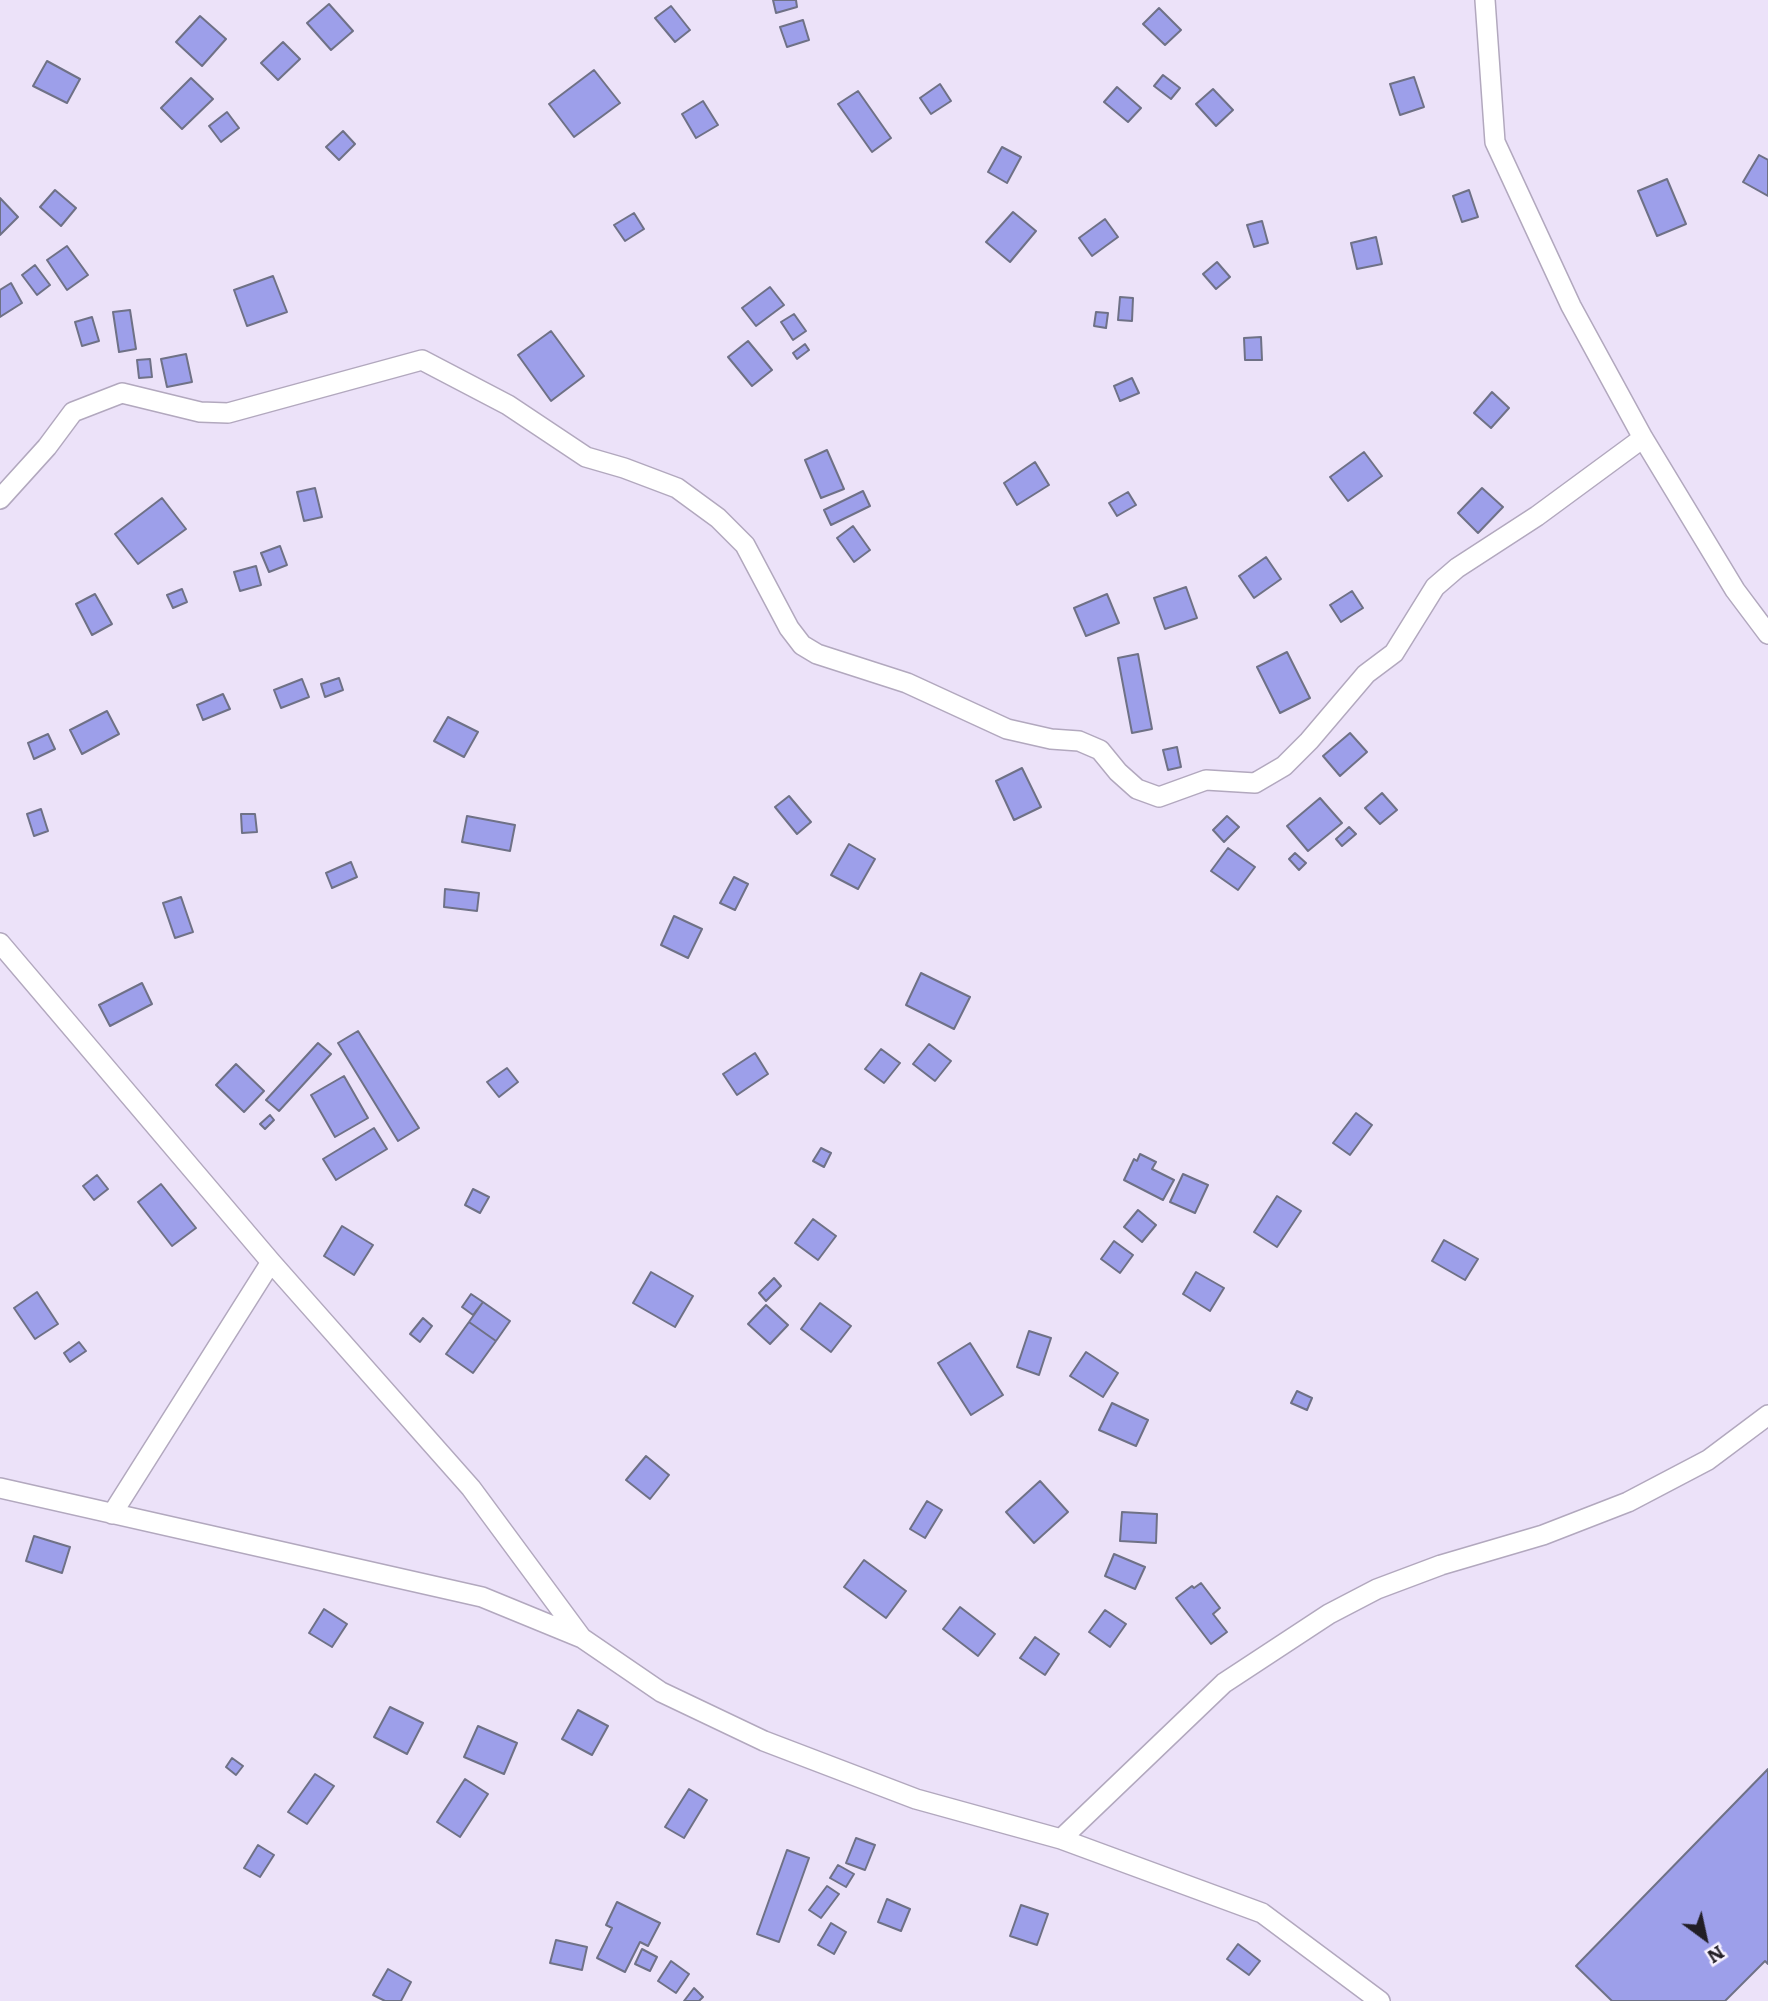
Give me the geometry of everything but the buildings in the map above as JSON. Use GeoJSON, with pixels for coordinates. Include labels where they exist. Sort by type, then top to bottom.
{"type":"FeatureCollection","features":[{"type":"Feature","properties":{"kind":"street"},"geometry":{"type":"LineString","coordinates":[[1485,0],[1495,142],[1571,306],[1643,438],[1735,590],[1768,635]]}},
{"type":"Feature","properties":{"kind":"street"},"geometry":{"type":"LineString","coordinates":[[0,499],[47,447],[73,412],[122,393],[200,412],[228,413],[422,360],[508,405],[586,457],[677,488],[718,518],[745,545],[789,628],[802,645],[817,654],[907,683],[1007,729],[1051,739],[1079,741],[1100,750],[1137,789],[1158,797],[1206,780],[1255,783],[1283,766],[1309,741],[1366,674],[1394,653],[1435,587],[1457,568],[1538,516],[1643,438]]}},
{"type":"Feature","properties":{"kind":"street"},"geometry":{"type":"LineString","coordinates":[[0,943],[271,1262],[471,1488],[582,1638]]}},
{"type":"Feature","properties":{"kind":"street"},"geometry":{"type":"LineString","coordinates":[[112,1514],[271,1262]]}},
{"type":"Feature","properties":{"kind":"street"},"geometry":{"type":"LineString","coordinates":[[1061,1839],[1224,1683],[1329,1614],[1377,1589],[1441,1565],[1543,1535],[1628,1502],[1708,1460],[1768,1415]]}},
{"type":"Feature","properties":{"kind":"street"},"geometry":{"type":"LineString","coordinates":[[0,1489],[482,1597],[582,1638],[661,1692],[764,1741],[916,1799],[1061,1839],[1262,1913],[1380,2001]]}}]}
